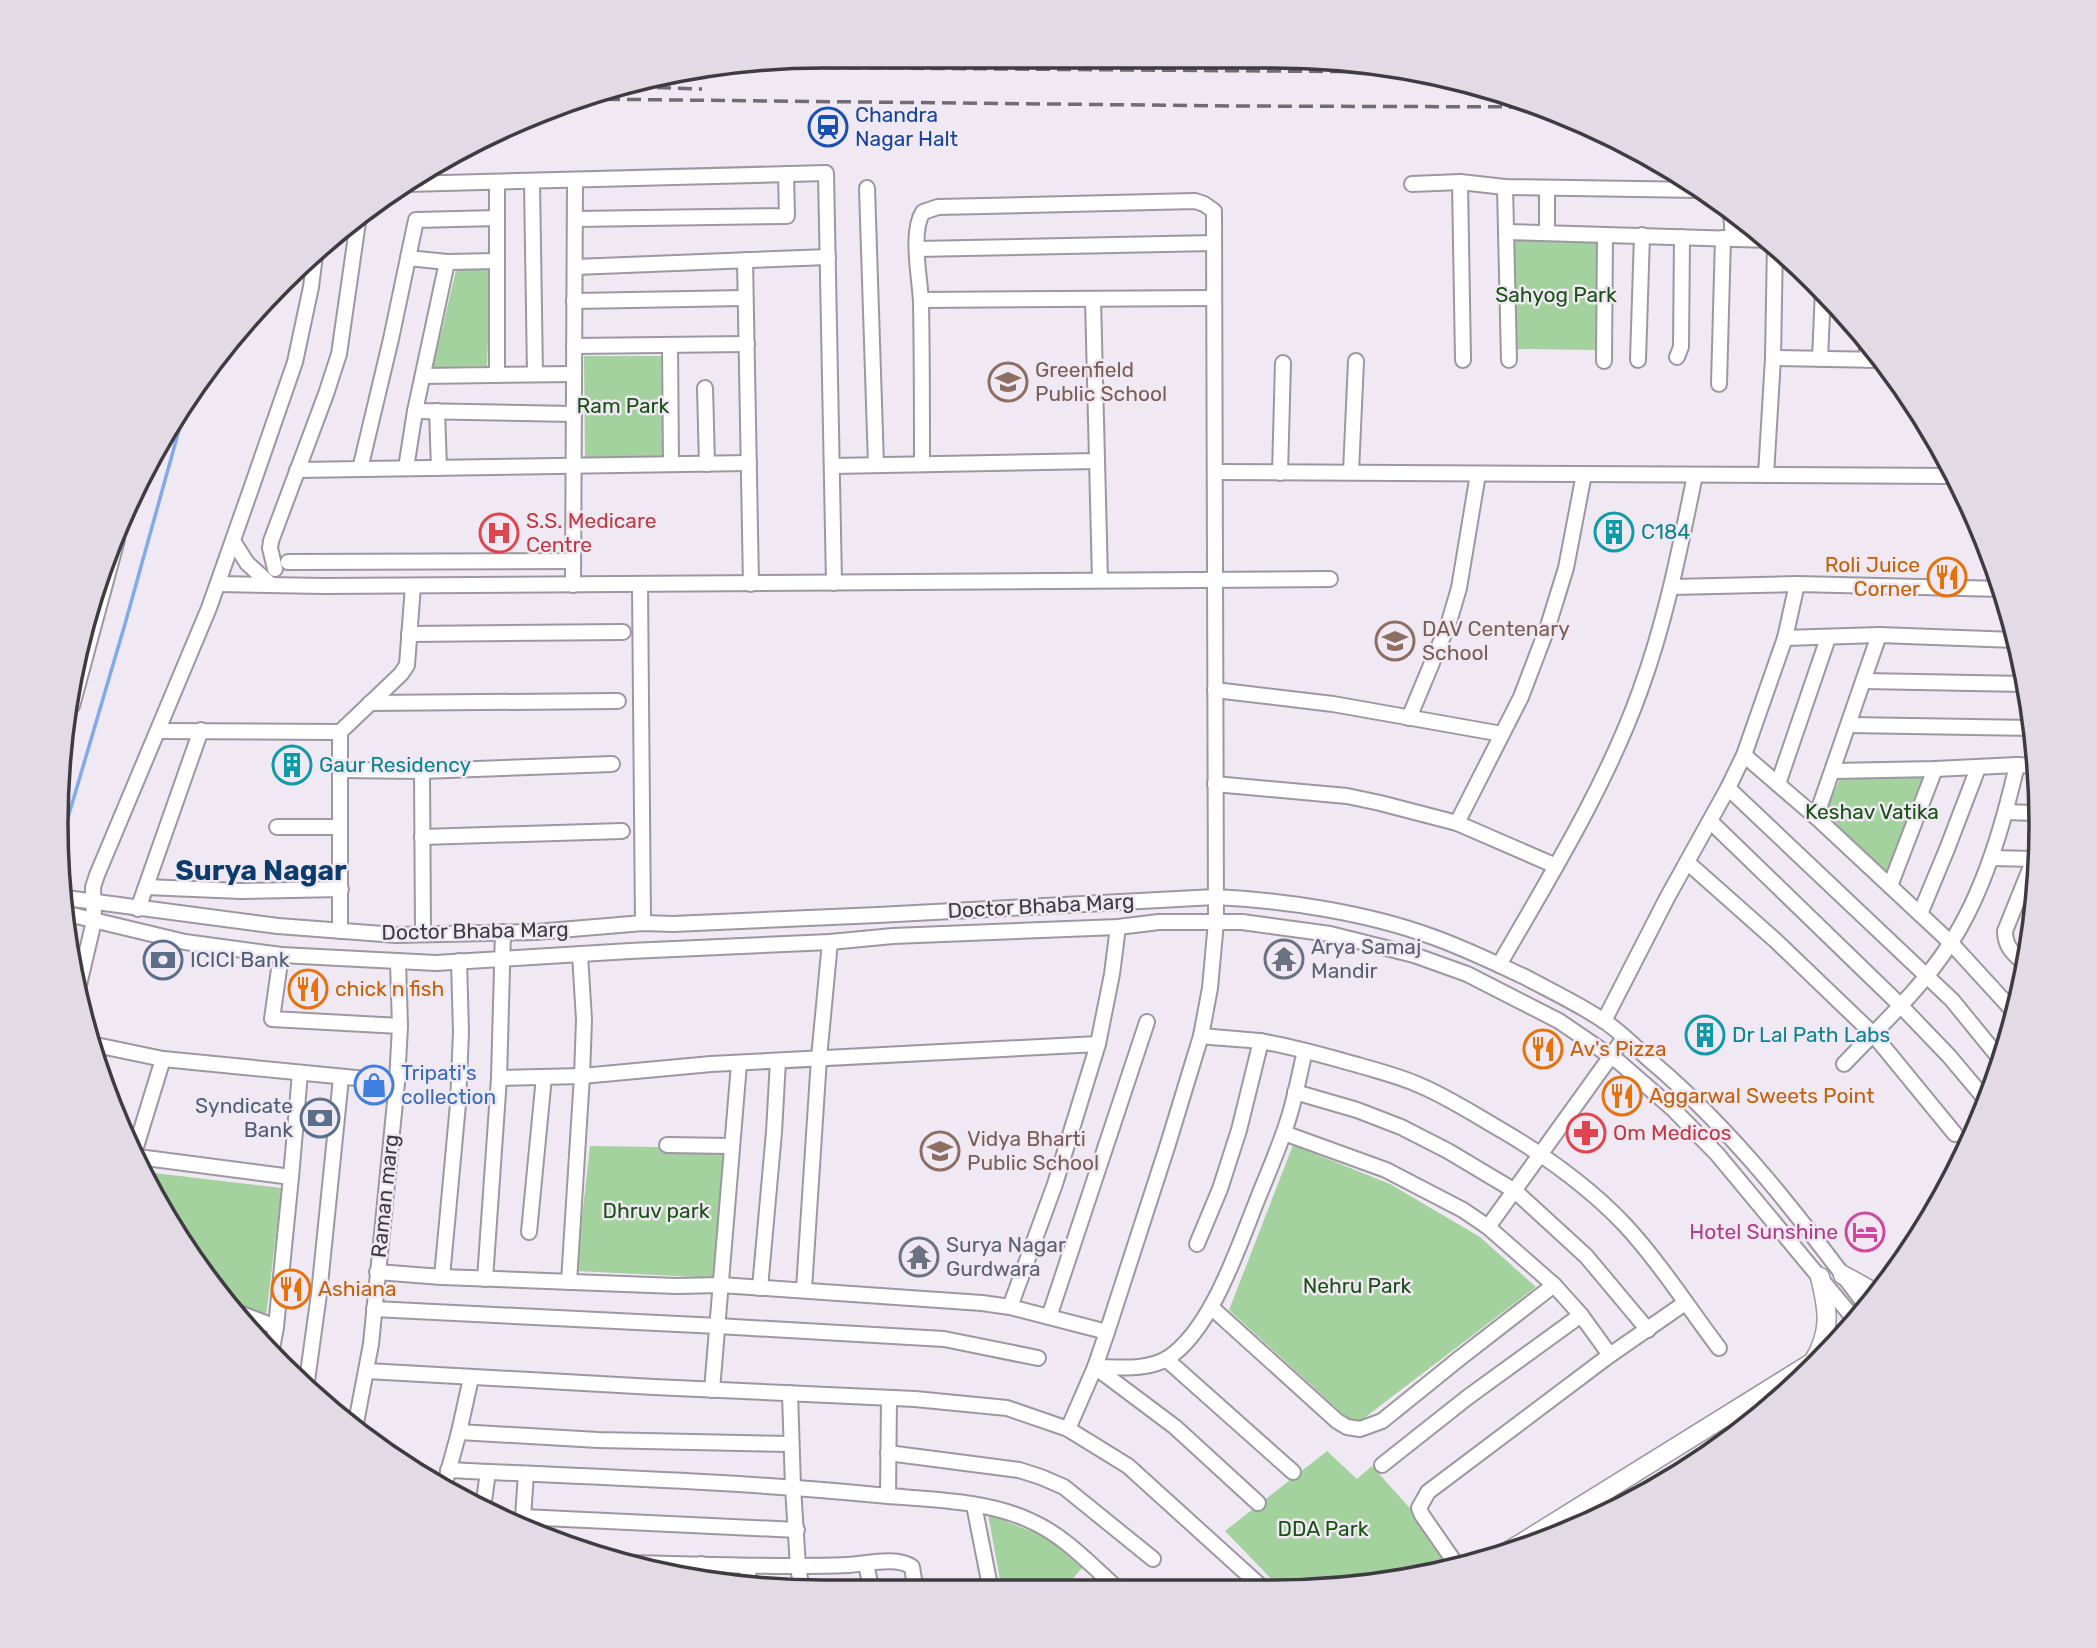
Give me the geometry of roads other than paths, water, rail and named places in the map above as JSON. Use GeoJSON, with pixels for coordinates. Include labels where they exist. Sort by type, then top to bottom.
{"type":"FeatureCollection","features":[{"type":"Feature","properties":{"kind":"main road"},"geometry":{"type":"LineString","coordinates":[[1839,1270],[1869,1289]]}},
{"type":"Feature","properties":{"kind":"main road"},"geometry":{"type":"LineString","coordinates":[[1820,1277],[1828,1326],[1825,1339]]}},
{"type":"Feature","properties":{"kind":"main road"},"geometry":{"type":"LineString","coordinates":[[1544,1529],[1785,1379]]}},
{"type":"Feature","properties":{"kind":"street"},"geometry":{"type":"LineString","coordinates":[[424,184],[827,173],[834,583]]}},
{"type":"Feature","properties":{"kind":"street"},"geometry":{"type":"LineString","coordinates":[[575,219],[787,216],[786,174]]}},
{"type":"Feature","properties":{"kind":"street"},"geometry":{"type":"LineString","coordinates":[[573,585],[575,181]]}},
{"type":"Feature","properties":{"kind":"street"},"geometry":{"type":"LineString","coordinates":[[532,182],[535,374]]}},
{"type":"Feature","properties":{"kind":"street"},"geometry":{"type":"LineString","coordinates":[[1460,182],[1463,360]]}},
{"type":"Feature","properties":{"kind":"street"},"geometry":{"type":"LineString","coordinates":[[1412,184],[1460,182],[1505,187],[1683,190]]}},
{"type":"Feature","properties":{"kind":"street"},"geometry":{"type":"LineString","coordinates":[[496,183],[497,375]]}},
{"type":"Feature","properties":{"kind":"street"},"geometry":{"type":"LineString","coordinates":[[1505,187],[1509,360]]}},
{"type":"Feature","properties":{"kind":"street"},"geometry":{"type":"LineString","coordinates":[[867,188],[876,465]]}},
{"type":"Feature","properties":{"kind":"street"},"geometry":{"type":"LineString","coordinates":[[1547,188],[1547,233]]}},
{"type":"Feature","properties":{"kind":"street"},"geometry":{"type":"LineString","coordinates":[[922,464],[921,300],[917,249],[919,218],[923,212],[938,207],[1195,201],[1214,211],[1216,922],[1210,988],[1201,1036],[1168,1144],[1095,1367],[1068,1429]]}},
{"type":"Feature","properties":{"kind":"street"},"geometry":{"type":"LineString","coordinates":[[360,469],[416,220],[497,218]]}},
{"type":"Feature","properties":{"kind":"street"},"geometry":{"type":"LineString","coordinates":[[1719,384],[1730,222]]}},
{"type":"Feature","properties":{"kind":"street"},"geometry":{"type":"LineString","coordinates":[[357,230],[339,354],[270,548],[282,566],[573,561]]}},
{"type":"Feature","properties":{"kind":"street"},"geometry":{"type":"LineString","coordinates":[[1506,232],[1728,238],[1754,242]]}},
{"type":"Feature","properties":{"kind":"street"},"geometry":{"type":"LineString","coordinates":[[1604,361],[1605,235]]}},
{"type":"Feature","properties":{"kind":"street"},"geometry":{"type":"LineString","coordinates":[[1638,360],[1642,235]]}},
{"type":"Feature","properties":{"kind":"street"},"geometry":{"type":"LineString","coordinates":[[1677,357],[1681,346],[1682,237]]}},
{"type":"Feature","properties":{"kind":"street"},"geometry":{"type":"LineString","coordinates":[[917,249],[1214,243]]}},
{"type":"Feature","properties":{"kind":"street"},"geometry":{"type":"LineString","coordinates":[[575,267],[828,257]]}},
{"type":"Feature","properties":{"kind":"street"},"geometry":{"type":"LineString","coordinates":[[408,258],[447,262],[497,261]]}},
{"type":"Feature","properties":{"kind":"street"},"geometry":{"type":"LineString","coordinates":[[745,260],[751,583]]}},
{"type":"Feature","properties":{"kind":"street"},"geometry":{"type":"LineString","coordinates":[[1766,475],[1773,358],[1775,260]]}},
{"type":"Feature","properties":{"kind":"street"},"geometry":{"type":"LineString","coordinates":[[406,468],[415,411],[447,262]]}},
{"type":"Feature","properties":{"kind":"street"},"geometry":{"type":"LineString","coordinates":[[83,969],[94,921],[93,887],[218,584],[295,362],[313,268]]}},
{"type":"Feature","properties":{"kind":"street"},"geometry":{"type":"LineString","coordinates":[[575,301],[745,298]]}},
{"type":"Feature","properties":{"kind":"street"},"geometry":{"type":"LineString","coordinates":[[921,300],[1214,298]]}},
{"type":"Feature","properties":{"kind":"street"},"geometry":{"type":"LineString","coordinates":[[1093,299],[1100,580]]}},
{"type":"Feature","properties":{"kind":"street"},"geometry":{"type":"LineString","coordinates":[[1820,359],[1822,306]]}},
{"type":"Feature","properties":{"kind":"street"},"geometry":{"type":"LineString","coordinates":[[574,346],[747,344]]}},
{"type":"Feature","properties":{"kind":"street"},"geometry":{"type":"LineString","coordinates":[[670,345],[671,464]]}},
{"type":"Feature","properties":{"kind":"street"},"geometry":{"type":"LineString","coordinates":[[1773,358],[1870,360]]}},
{"type":"Feature","properties":{"kind":"street"},"geometry":{"type":"LineString","coordinates":[[1351,472],[1356,361]]}},
{"type":"Feature","properties":{"kind":"street"},"geometry":{"type":"LineString","coordinates":[[1280,473],[1283,363]]}},
{"type":"Feature","properties":{"kind":"street"},"geometry":{"type":"LineString","coordinates":[[423,376],[574,374]]}},
{"type":"Feature","properties":{"kind":"street"},"geometry":{"type":"LineString","coordinates":[[705,388],[707,464]]}},
{"type":"Feature","properties":{"kind":"street"},"geometry":{"type":"LineString","coordinates":[[415,411],[574,414]]}},
{"type":"Feature","properties":{"kind":"street"},"geometry":{"type":"LineString","coordinates":[[437,411],[439,468]]}},
{"type":"Feature","properties":{"kind":"street"},"geometry":{"type":"LineString","coordinates":[[832,466],[1097,461]]}},
{"type":"Feature","properties":{"kind":"street"},"geometry":{"type":"LineString","coordinates":[[298,470],[749,463]]}},
{"type":"Feature","properties":{"kind":"street"},"geometry":{"type":"LineString","coordinates":[[1215,472],[1943,476]]}},
{"type":"Feature","properties":{"kind":"street"},"geometry":{"type":"LineString","coordinates":[[1409,718],[1449,622],[1459,589],[1479,474]]}},
{"type":"Feature","properties":{"kind":"street"},"geometry":{"type":"LineString","coordinates":[[1457,823],[1521,697],[1548,626],[1566,568],[1584,474]]}},
{"type":"Feature","properties":{"kind":"street"},"geometry":{"type":"LineString","coordinates":[[1499,965],[1556,866],[1614,756],[1640,693],[1672,587],[1695,475]]}},
{"type":"Feature","properties":{"kind":"street"},"geometry":{"type":"LineString","coordinates":[[233,541],[247,563],[271,585]]}},
{"type":"Feature","properties":{"kind":"street"},"geometry":{"type":"LineString","coordinates":[[218,584],[413,586],[1330,579]]}},
{"type":"Feature","properties":{"kind":"street"},"geometry":{"type":"LineString","coordinates":[[640,584],[643,923]]}},
{"type":"Feature","properties":{"kind":"street"},"geometry":{"type":"LineString","coordinates":[[1672,587],[1797,584],[1991,589]]}},
{"type":"Feature","properties":{"kind":"street"},"geometry":{"type":"LineString","coordinates":[[1604,1021],[1744,755],[1784,638],[1797,584]]}},
{"type":"Feature","properties":{"kind":"street"},"geometry":{"type":"LineString","coordinates":[[158,731],[340,732],[404,670],[408,659],[413,586]]}},
{"type":"Feature","properties":{"kind":"street"},"geometry":{"type":"LineString","coordinates":[[409,634],[623,632]]}},
{"type":"Feature","properties":{"kind":"street"},"geometry":{"type":"LineString","coordinates":[[1784,638],[1879,635],[2006,640]]}},
{"type":"Feature","properties":{"kind":"street"},"geometry":{"type":"LineString","coordinates":[[1816,817],[1879,635]]}},
{"type":"Feature","properties":{"kind":"street"},"geometry":{"type":"LineString","coordinates":[[1778,784],[1828,638]]}},
{"type":"Feature","properties":{"kind":"street"},"geometry":{"type":"LineString","coordinates":[[1864,681],[2015,684]]}},
{"type":"Feature","properties":{"kind":"street"},"geometry":{"type":"LineString","coordinates":[[1215,690],[1333,704],[1502,734]]}},
{"type":"Feature","properties":{"kind":"street"},"geometry":{"type":"LineString","coordinates":[[370,703],[618,701]]}},
{"type":"Feature","properties":{"kind":"street"},"geometry":{"type":"LineString","coordinates":[[1849,725],[2022,728]]}},
{"type":"Feature","properties":{"kind":"street"},"geometry":{"type":"LineString","coordinates":[[138,909],[201,730]]}},
{"type":"Feature","properties":{"kind":"street"},"geometry":{"type":"LineString","coordinates":[[340,732],[340,931]]}},
{"type":"Feature","properties":{"kind":"street"},"geometry":{"type":"LineString","coordinates":[[1744,755],[1816,817],[1951,943],[2007,1004]]}},
{"type":"Feature","properties":{"kind":"street"},"geometry":{"type":"LineString","coordinates":[[340,770],[422,771],[612,764]]}},
{"type":"Feature","properties":{"kind":"street"},"geometry":{"type":"LineString","coordinates":[[1844,1064],[1901,1006],[1951,943],[1991,858],[2017,765]]}},
{"type":"Feature","properties":{"kind":"street"},"geometry":{"type":"LineString","coordinates":[[1833,771],[2026,765]]}},
{"type":"Feature","properties":{"kind":"street"},"geometry":{"type":"LineString","coordinates":[[1920,914],[1978,768]]}},
{"type":"Feature","properties":{"kind":"street"},"geometry":{"type":"LineString","coordinates":[[1890,886],[1935,769]]}},
{"type":"Feature","properties":{"kind":"street"},"geometry":{"type":"LineString","coordinates":[[422,771],[423,933]]}},
{"type":"Feature","properties":{"kind":"street"},"geometry":{"type":"LineString","coordinates":[[1215,784],[1347,796],[1457,823],[1556,866]]}},
{"type":"Feature","properties":{"kind":"street"},"geometry":{"type":"LineString","coordinates":[[1728,788],[1968,1017],[1994,1051]]}},
{"type":"Feature","properties":{"kind":"street"},"geometry":{"type":"LineString","coordinates":[[2006,812],[2029,813]]}},
{"type":"Feature","properties":{"kind":"street"},"geometry":{"type":"LineString","coordinates":[[1710,821],[1901,1006],[1979,1092]]}},
{"type":"Feature","properties":{"kind":"street"},"geometry":{"type":"LineString","coordinates":[[277,827],[340,827]]}},
{"type":"Feature","properties":{"kind":"street"},"geometry":{"type":"LineString","coordinates":[[422,837],[622,831]]}},
{"type":"Feature","properties":{"kind":"street"},"geometry":{"type":"LineString","coordinates":[[1991,858],[2028,859]]}},
{"type":"Feature","properties":{"kind":"street"},"geometry":{"type":"LineString","coordinates":[[1687,862],[1776,940],[1873,1034],[1955,1134]]}},
{"type":"Feature","properties":{"kind":"street"},"geometry":{"type":"LineString","coordinates":[[2016,956],[2005,942],[2005,931],[2026,882]]}},
{"type":"Feature","properties":{"kind":"street"},"geometry":{"type":"LineString","coordinates":[[146,887],[242,891],[341,889]]}},
{"type":"Feature","properties":{"kind":"street","name":"Doctor Bhaba Marg"},"geometry":{"type":"LineString","coordinates":[[73,899],[138,909],[396,935],[536,932],[643,923],[878,915],[1215,897],[1249,898],[1317,907],[1432,936],[1550,990],[1604,1021],[1690,1094],[1739,1145],[1861,1299]]}},
{"type":"Feature","properties":{"kind":"street","name":"Doctor Bhaba Marg"},"geometry":{"type":"LineString","coordinates":[[74,916],[185,942],[281,955],[398,962],[1118,927],[1159,922],[1242,922],[1330,934],[1414,955],[1467,974],[1559,1021],[1611,1057],[1673,1109],[1717,1154],[1849,1313]]}},
{"type":"Feature","properties":{"kind":"street"},"geometry":{"type":"LineString","coordinates":[[1010,1307],[1055,1184],[1098,1044],[1118,927]]}},
{"type":"Feature","properties":{"kind":"street"},"geometry":{"type":"LineString","coordinates":[[485,1279],[499,1078],[503,932]]}},
{"type":"Feature","properties":{"kind":"street"},"geometry":{"type":"LineString","coordinates":[[804,1289],[818,1058],[830,942]]}},
{"type":"Feature","properties":{"kind":"street"},"geometry":{"type":"LineString","coordinates":[[569,1282],[584,1020],[580,954]]}},
{"type":"Feature","properties":{"kind":"street"},"geometry":{"type":"LineString","coordinates":[[281,955],[272,1019],[400,1026]]}},
{"type":"Feature","properties":{"kind":"street"},"geometry":{"type":"LineString","coordinates":[[442,1277],[458,1104],[461,1032],[459,961]]}},
{"type":"Feature","properties":{"kind":"street","name":"Raman marg"},"geometry":{"type":"LineString","coordinates":[[357,1418],[367,1371],[397,1082],[400,1026],[398,962]]}},
{"type":"Feature","properties":{"kind":"street"},"geometry":{"type":"LineString","coordinates":[[1049,1317],[1147,1022]]}},
{"type":"Feature","properties":{"kind":"street"},"geometry":{"type":"LineString","coordinates":[[1201,1036],[1261,1041],[1418,1084],[1541,1154],[1624,1224],[1719,1348]]}},
{"type":"Feature","properties":{"kind":"street"},"geometry":{"type":"LineString","coordinates":[[1488,1227],[1624,1038]]}},
{"type":"Feature","properties":{"kind":"street"},"geometry":{"type":"LineString","coordinates":[[1197,1244],[1220,1189],[1240,1130],[1261,1041]]}},
{"type":"Feature","properties":{"kind":"street"},"geometry":{"type":"LineString","coordinates":[[499,1078],[582,1076],[711,1064],[1098,1044]]}},
{"type":"Feature","properties":{"kind":"street"},"geometry":{"type":"LineString","coordinates":[[102,1046],[163,1059],[397,1082]]}},
{"type":"Feature","properties":{"kind":"street"},"geometry":{"type":"LineString","coordinates":[[1095,1367],[1136,1367],[1166,1359],[1189,1338],[1211,1307],[1232,1265],[1284,1133],[1305,1051]]}},
{"type":"Feature","properties":{"kind":"street"},"geometry":{"type":"LineString","coordinates":[[138,1140],[163,1059]]}},
{"type":"Feature","properties":{"kind":"street"},"geometry":{"type":"LineString","coordinates":[[760,1288],[775,1132],[778,1061]]}},
{"type":"Feature","properties":{"kind":"street"},"geometry":{"type":"LineString","coordinates":[[712,1390],[738,1064]]}},
{"type":"Feature","properties":{"kind":"street"},"geometry":{"type":"LineString","coordinates":[[273,1341],[300,1073]]}},
{"type":"Feature","properties":{"kind":"street"},"geometry":{"type":"LineString","coordinates":[[529,1232],[544,1077]]}},
{"type":"Feature","properties":{"kind":"street"},"geometry":{"type":"LineString","coordinates":[[308,1375],[341,1078]]}},
{"type":"Feature","properties":{"kind":"street"},"geometry":{"type":"LineString","coordinates":[[1295,1092],[1357,1110],[1401,1127],[1515,1191],[1586,1256],[1648,1329]]}},
{"type":"Feature","properties":{"kind":"street"},"geometry":{"type":"LineString","coordinates":[[1284,1133],[1386,1170],[1463,1210],[1488,1227],[1554,1285],[1581,1315],[1610,1356]]}},
{"type":"Feature","properties":{"kind":"street"},"geometry":{"type":"LineString","coordinates":[[667,1145],[732,1146]]}},
{"type":"Feature","properties":{"kind":"street"},"geometry":{"type":"LineString","coordinates":[[146,1158],[291,1177]]}},
{"type":"Feature","properties":{"kind":"street"},"geometry":{"type":"LineString","coordinates":[[1820,1277],[1839,1270]]}},
{"type":"Feature","properties":{"kind":"street"},"geometry":{"type":"LineString","coordinates":[[377,1272],[485,1279],[804,1289],[982,1303],[1010,1307],[1107,1332]]}},
{"type":"Feature","properties":{"kind":"street"},"geometry":{"type":"LineString","coordinates":[[1211,1307],[1337,1421],[1347,1427],[1360,1429],[1382,1421],[1554,1285]]}},
{"type":"Feature","properties":{"kind":"street"},"geometry":{"type":"LineString","coordinates":[[1452,1558],[1419,1508],[1429,1492],[1685,1303]]}},
{"type":"Feature","properties":{"kind":"street"},"geometry":{"type":"LineString","coordinates":[[374,1309],[944,1339],[1038,1358]]}},
{"type":"Feature","properties":{"kind":"street"},"geometry":{"type":"LineString","coordinates":[[1382,1465],[1468,1397],[1581,1315]]}},
{"type":"Feature","properties":{"kind":"street"},"geometry":{"type":"LineString","coordinates":[[253,1318],[276,1327]]}},
{"type":"Feature","properties":{"kind":"street"},"geometry":{"type":"LineString","coordinates":[[1166,1359],[1293,1472]]}},
{"type":"Feature","properties":{"kind":"street"},"geometry":{"type":"LineString","coordinates":[[1095,1367],[1175,1427],[1258,1503]]}},
{"type":"Feature","properties":{"kind":"street"},"geometry":{"type":"LineString","coordinates":[[367,1371],[889,1398],[1007,1408],[1068,1429],[1128,1466],[1254,1580]]}},
{"type":"Feature","properties":{"kind":"street"},"geometry":{"type":"LineString","coordinates":[[446,1478],[471,1377]]}},
{"type":"Feature","properties":{"kind":"street"},"geometry":{"type":"LineString","coordinates":[[790,1393],[800,1579]]}},
{"type":"Feature","properties":{"kind":"street"},"geometry":{"type":"LineString","coordinates":[[888,1496],[889,1398]]}},
{"type":"Feature","properties":{"kind":"street"},"geometry":{"type":"LineString","coordinates":[[459,1432],[598,1440],[791,1444]]}},
{"type":"Feature","properties":{"kind":"street"},"geometry":{"type":"LineString","coordinates":[[888,1453],[1019,1470],[1041,1477],[1063,1487],[1153,1559]]}},
{"type":"Feature","properties":{"kind":"street"},"geometry":{"type":"LineString","coordinates":[[448,1470],[793,1487],[974,1505],[1006,1511],[1033,1521],[1053,1533],[1107,1580]]}},
{"type":"Feature","properties":{"kind":"street"},"geometry":{"type":"LineString","coordinates":[[484,1499],[488,1472]]}},
{"type":"Feature","properties":{"kind":"street"},"geometry":{"type":"LineString","coordinates":[[522,1516],[526,1474]]}},
{"type":"Feature","properties":{"kind":"street"},"geometry":{"type":"LineString","coordinates":[[974,1505],[989,1580]]}},
{"type":"Feature","properties":{"kind":"street"},"geometry":{"type":"LineString","coordinates":[[536,1522],[797,1530]]}},
{"type":"Feature","properties":{"kind":"street"},"geometry":{"type":"LineString","coordinates":[[671,1564],[798,1567],[898,1561],[912,1567],[915,1580]]}},
{"type":"Feature","properties":{"kind":"street"},"geometry":{"type":"LineString","coordinates":[[701,1564],[703,1569]]}},
{"type":"Feature","properties":{"kind":"street"},"geometry":{"type":"LineString","coordinates":[[866,1564],[869,1580]]}},
{"type":"Feature","properties":{"kind":"street"},"geometry":{"type":"LineString","coordinates":[[746,1567],[748,1575]]}},
{"type":"Feature","properties":{"kind":"waterway"},"geometry":{"type":"LineString","coordinates":[[68,816],[178,433]]}},
{"type":"Feature","properties":{"kind":"railway"},"geometry":{"type":"LineString","coordinates":[[873,68],[1338,72]]}},
{"type":"Feature","properties":{"kind":"railway"},"geometry":{"type":"LineString","coordinates":[[657,87],[702,89]]}},
{"type":"Feature","properties":{"kind":"railway"},"geometry":{"type":"LineString","coordinates":[[610,99],[1512,107]]}},
{"type":"Feature","properties":{"kind":"place","name":"Chandra Nagar Halt"},"geometry":{"type":"Point","coordinates":[828,127]}},
{"type":"Feature","properties":{"kind":"place","name":"Greenfield Public School"},"geometry":{"type":"Point","coordinates":[1008,382]}},
{"type":"Feature","properties":{"kind":"place","name":"C184"},"geometry":{"type":"Point","coordinates":[1614,532]}},
{"type":"Feature","properties":{"kind":"place","name":"S.S. Medicare Centre"},"geometry":{"type":"Point","coordinates":[499,533]}},
{"type":"Feature","properties":{"kind":"place","name":"Roli Juice Corner"},"geometry":{"type":"Point","coordinates":[1947,577]}},
{"type":"Feature","properties":{"kind":"place","name":"DAV Centenary School"},"geometry":{"type":"Point","coordinates":[1395,641]}},
{"type":"Feature","properties":{"kind":"place","name":"Gaur Residency"},"geometry":{"type":"Point","coordinates":[292,765]}},
{"type":"Feature","properties":{"kind":"place","name":"Arya Samaj Mandir"},"geometry":{"type":"Point","coordinates":[1284,959]}},
{"type":"Feature","properties":{"kind":"place","name":"ICICI Bank"},"geometry":{"type":"Point","coordinates":[163,960]}},
{"type":"Feature","properties":{"kind":"place","name":"chick n fish"},"geometry":{"type":"Point","coordinates":[308,989]}},
{"type":"Feature","properties":{"kind":"place","name":"Dr Lal Path Labs"},"geometry":{"type":"Point","coordinates":[1705,1035]}},
{"type":"Feature","properties":{"kind":"place","name":"Av's Pizza"},"geometry":{"type":"Point","coordinates":[1543,1049]}},
{"type":"Feature","properties":{"kind":"place","name":"Tripati's collection"},"geometry":{"type":"Point","coordinates":[374,1085]}},
{"type":"Feature","properties":{"kind":"place","name":"Aggarwal Sweets Point"},"geometry":{"type":"Point","coordinates":[1622,1096]}},
{"type":"Feature","properties":{"kind":"place","name":"Syndicate Bank"},"geometry":{"type":"Point","coordinates":[320,1118]}},
{"type":"Feature","properties":{"kind":"place","name":"Om Medicos"},"geometry":{"type":"Point","coordinates":[1586,1133]}},
{"type":"Feature","properties":{"kind":"place","name":"Vidya Bharti Public School"},"geometry":{"type":"Point","coordinates":[940,1151]}},
{"type":"Feature","properties":{"kind":"place","name":"Hotel Sunshine"},"geometry":{"type":"Point","coordinates":[1865,1232]}},
{"type":"Feature","properties":{"kind":"place","name":"Surya Nagar Gurdwara"},"geometry":{"type":"Point","coordinates":[919,1257]}},
{"type":"Feature","properties":{"kind":"place","name":"Ashiana"},"geometry":{"type":"Point","coordinates":[291,1289]}},
{"type":"Feature","properties":{"kind":"district","name":"Surya Nagar"},"geometry":{"type":"Point","coordinates":[261,870]}},
{"type":"Feature","properties":{"kind":"park label","name":"Sahyog Park"},"geometry":{"type":"Point","coordinates":[1556,295]}},
{"type":"Feature","properties":{"kind":"park label","name":"Ram Park"},"geometry":{"type":"Point","coordinates":[623,406]}},
{"type":"Feature","properties":{"kind":"park label","name":"Keshav Vatika"},"geometry":{"type":"Point","coordinates":[1872,812]}},
{"type":"Feature","properties":{"kind":"park label","name":"Dhruv park"},"geometry":{"type":"Point","coordinates":[656,1211]}},
{"type":"Feature","properties":{"kind":"park label","name":"Nehru Park"},"geometry":{"type":"Point","coordinates":[1357,1286]}},
{"type":"Feature","properties":{"kind":"park label","name":"DDA Park"},"geometry":{"type":"Point","coordinates":[1323,1529]}}]}
